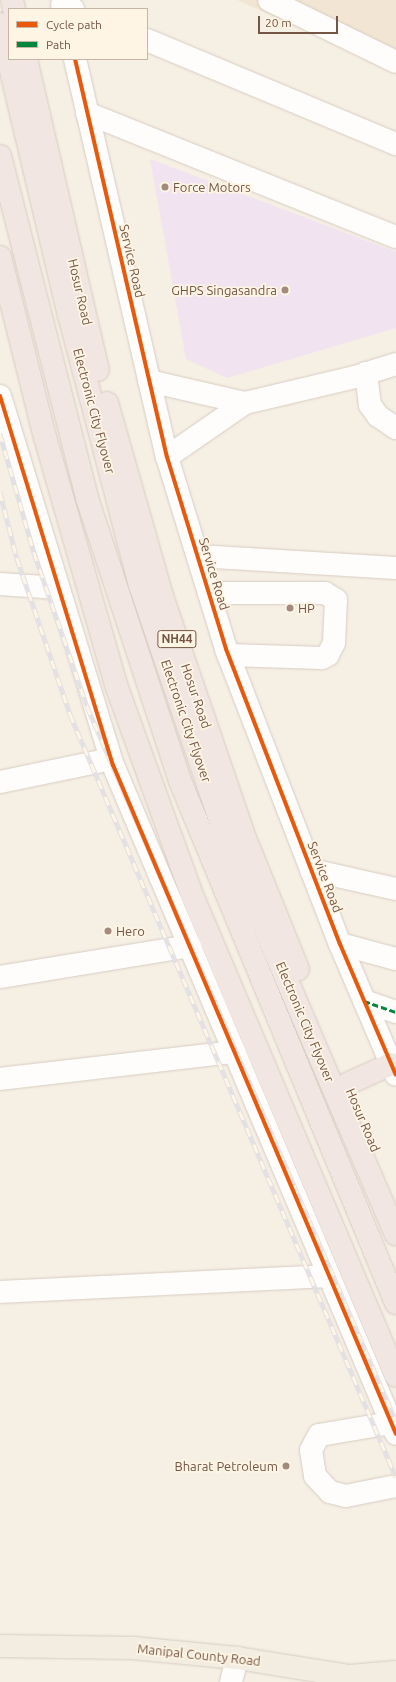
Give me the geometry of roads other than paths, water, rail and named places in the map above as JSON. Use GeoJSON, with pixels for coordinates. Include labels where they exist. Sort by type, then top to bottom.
{"type":"FeatureCollection","features":[{"type":"Feature","properties":{"kind":"highway","name":"Electronic City Flyover"},"geometry":{"type":"LineString","coordinates":[[0,24],[8,58]]}},
{"type":"Feature","properties":{"kind":"highway","name":"Electronic City Flyover"},"geometry":{"type":"LineString","coordinates":[[9,60],[69,315],[140,585],[226,838],[396,1234]]}},
{"type":"Feature","properties":{"kind":"highway","name":"Hosur Road"},"geometry":{"type":"LineString","coordinates":[[26,60],[101,381],[162,596],[243,833],[347,1084],[396,1196]]}},
{"type":"Feature","properties":{"kind":"highway","name":"Electronic City Flyover"},"geometry":{"type":"LineString","coordinates":[[0,156],[87,498],[180,781],[396,1303]]}},
{"type":"Feature","properties":{"kind":"highway"},"geometry":{"type":"LineString","coordinates":[[0,257],[43,430],[116,685],[192,895],[396,1376]]}},
{"type":"Feature","properties":{"kind":"highway"},"geometry":{"type":"LineString","coordinates":[[347,1084],[394,1070]]}},
{"type":"Feature","properties":{"kind":"main road","name":"Manipal County Road"},"geometry":{"type":"LineString","coordinates":[[0,1646],[133,1648],[237,1658],[354,1679],[396,1672]]}},
{"type":"Feature","properties":{"kind":"street"},"geometry":{"type":"LineString","coordinates":[[268,0],[396,62]]}},
{"type":"Feature","properties":{"kind":"street"},"geometry":{"type":"LineString","coordinates":[[148,40],[396,144]]}},
{"type":"Feature","properties":{"kind":"street","name":"Service Road"},"geometry":{"type":"LineString","coordinates":[[75,60],[167,457],[228,655],[340,944],[394,1070]]}},
{"type":"Feature","properties":{"kind":"street"},"geometry":{"type":"LineString","coordinates":[[87,113],[396,237]]}},
{"type":"Feature","properties":{"kind":"street"},"geometry":{"type":"LineString","coordinates":[[167,457],[245,403],[366,373],[396,364]]}},
{"type":"Feature","properties":{"kind":"street"},"geometry":{"type":"LineString","coordinates":[[366,373],[370,405],[378,416],[396,428]]}},
{"type":"Feature","properties":{"kind":"street"},"geometry":{"type":"LineString","coordinates":[[149,380],[245,403]]}},
{"type":"Feature","properties":{"kind":"street"},"geometry":{"type":"LineString","coordinates":[[0,396],[111,759],[394,1429],[319,1435],[311,1450],[315,1476],[330,1492],[346,1496],[396,1486]]}},
{"type":"Feature","properties":{"kind":"street"},"geometry":{"type":"LineString","coordinates":[[198,556],[396,568]]}},
{"type":"Feature","properties":{"kind":"street"},"geometry":{"type":"LineString","coordinates":[[0,584],[58,588]]}},
{"type":"Feature","properties":{"kind":"street"},"geometry":{"type":"LineString","coordinates":[[209,593],[325,593],[336,600],[334,643],[332,650],[322,658],[228,655]]}},
{"type":"Feature","properties":{"kind":"street"},"geometry":{"type":"LineString","coordinates":[[0,782],[111,759]]}},
{"type":"Feature","properties":{"kind":"street"},"geometry":{"type":"LineString","coordinates":[[311,870],[396,889]]}},
{"type":"Feature","properties":{"kind":"street"},"geometry":{"type":"LineString","coordinates":[[340,944],[396,959]]}},
{"type":"Feature","properties":{"kind":"street"},"geometry":{"type":"LineString","coordinates":[[0,978],[190,946]]}},
{"type":"Feature","properties":{"kind":"street"},"geometry":{"type":"LineString","coordinates":[[364,1001],[396,1012]]}},
{"type":"Feature","properties":{"kind":"street"},"geometry":{"type":"LineString","coordinates":[[0,1079],[234,1052]]}},
{"type":"Feature","properties":{"kind":"street"},"geometry":{"type":"LineString","coordinates":[[0,1292],[329,1276]]}},
{"type":"Feature","properties":{"kind":"street"},"geometry":{"type":"LineString","coordinates":[[231,1682],[237,1658]]}},
{"type":"Feature","properties":{"kind":"railway"},"geometry":{"type":"LineString","coordinates":[[0,433],[34,552],[87,706],[396,1421]]}},
{"type":"Feature","properties":{"kind":"railway"},"geometry":{"type":"LineString","coordinates":[[0,492],[17,558],[70,714],[396,1477]]}},
{"type":"Feature","properties":{"kind":"place","name":"Force Motors"},"geometry":{"type":"Point","coordinates":[165,187]}},
{"type":"Feature","properties":{"kind":"place","name":"GHPS Singasandra"},"geometry":{"type":"Point","coordinates":[285,290]}},
{"type":"Feature","properties":{"kind":"place","name":"HP"},"geometry":{"type":"Point","coordinates":[290,608]}},
{"type":"Feature","properties":{"kind":"place","name":"Hero"},"geometry":{"type":"Point","coordinates":[108,931]}},
{"type":"Feature","properties":{"kind":"place","name":"Bharat Petroleum"},"geometry":{"type":"Point","coordinates":[286,1466]}}]}
